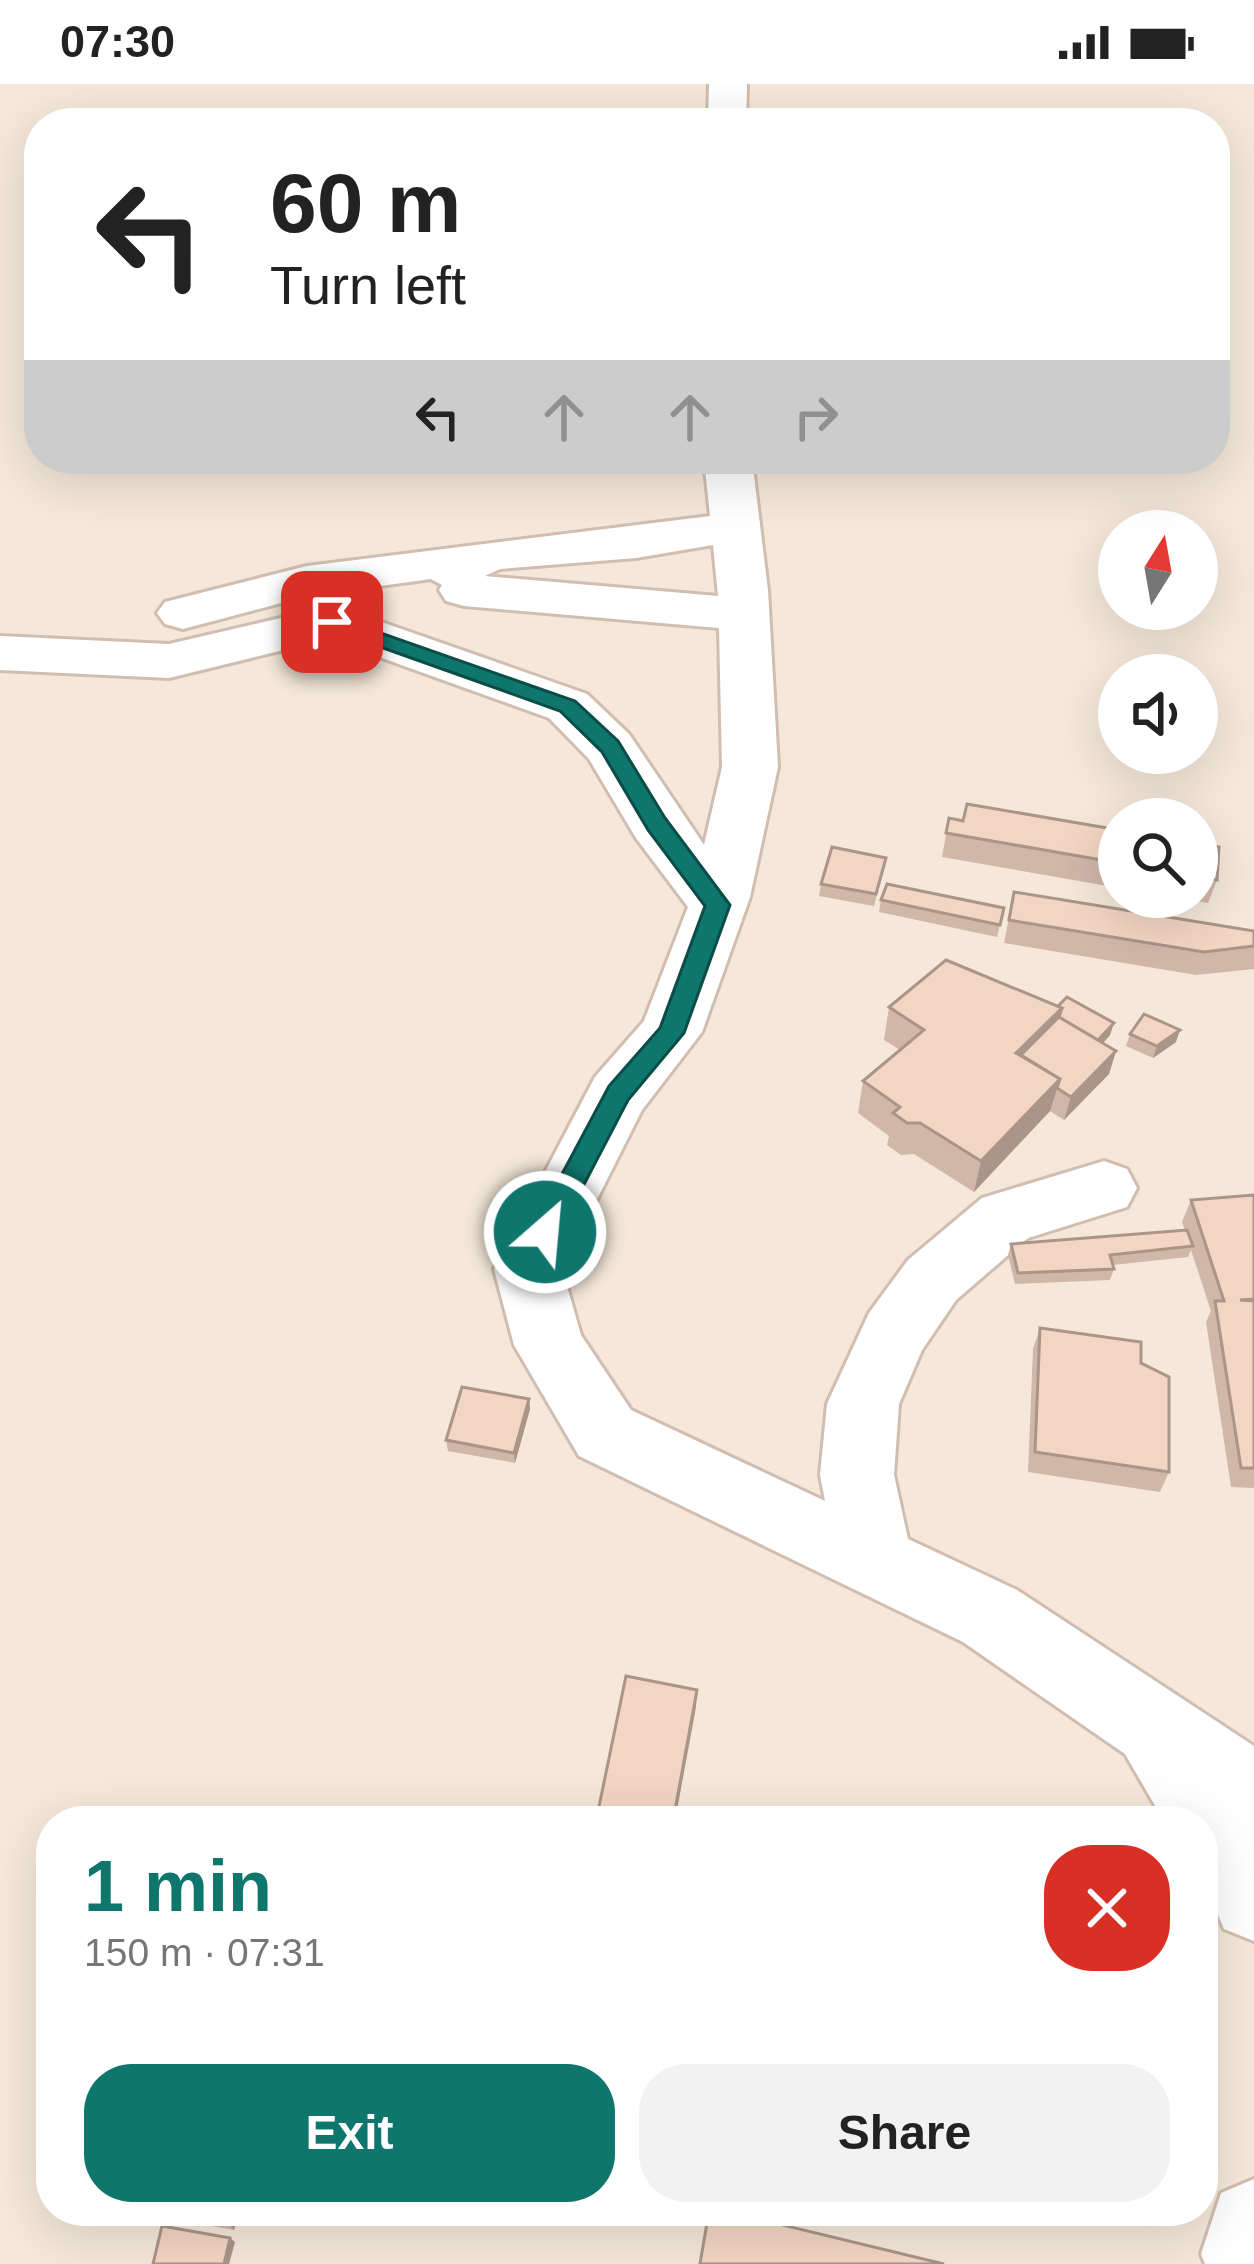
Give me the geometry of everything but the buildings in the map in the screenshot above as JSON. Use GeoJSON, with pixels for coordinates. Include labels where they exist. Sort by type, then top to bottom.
{"type":"FeatureCollection","features":[{"type":"Feature","properties":{"kind":"street"},"geometry":{"type":"LineString","coordinates":[[730,474],[744,614],[750,767],[718,905],[671,1033],[619,1094],[528,1269],[549,1345],[605,1433],[990,1616],[1254,1794]]}},
{"type":"Feature","properties":{"kind":"street"},"geometry":{"type":"LineString","coordinates":[[0,626],[184,613],[307,580],[491,555],[636,543],[736,526]]}},
{"type":"Feature","properties":{"kind":"street"},"geometry":{"type":"LineString","coordinates":[[0,653],[169,661],[332,622],[491,555]]}},
{"type":"Feature","properties":{"kind":"street"},"geometry":{"type":"LineString","coordinates":[[413,588],[744,614]]}},
{"type":"Feature","properties":{"kind":"street"},"geometry":{"type":"LineString","coordinates":[[332,622],[568,706],[610,747],[656,824],[718,905]]}},
{"type":"Feature","properties":{"kind":"street"},"geometry":{"type":"LineString","coordinates":[[874,1560],[857,1475],[863,1404],[894,1334],[932,1280],[1006,1217],[1104,1188]]}},
{"type":"Feature","properties":{"kind":"street"},"geometry":{"type":"LineString","coordinates":[[1145,1723],[1202,1806]]}},
{"type":"Feature","properties":{"kind":"street"},"geometry":{"type":"LineString","coordinates":[[1218,1829],[1234,1852],[1254,1899]]}},
{"type":"Feature","properties":{"kind":"shaded area"},"geometry":{"type":"Polygon","coordinates":[[[0,84],[1254,84],[1254,2264],[0,2264],[0,84]]]}},
{"type":"Feature","properties":{"kind":"route"},"geometry":{"type":"LineString","coordinates":[[332,622],[568,706],[610,747],[656,824],[718,905],[671,1033],[619,1094],[545,1232]]}}]}
